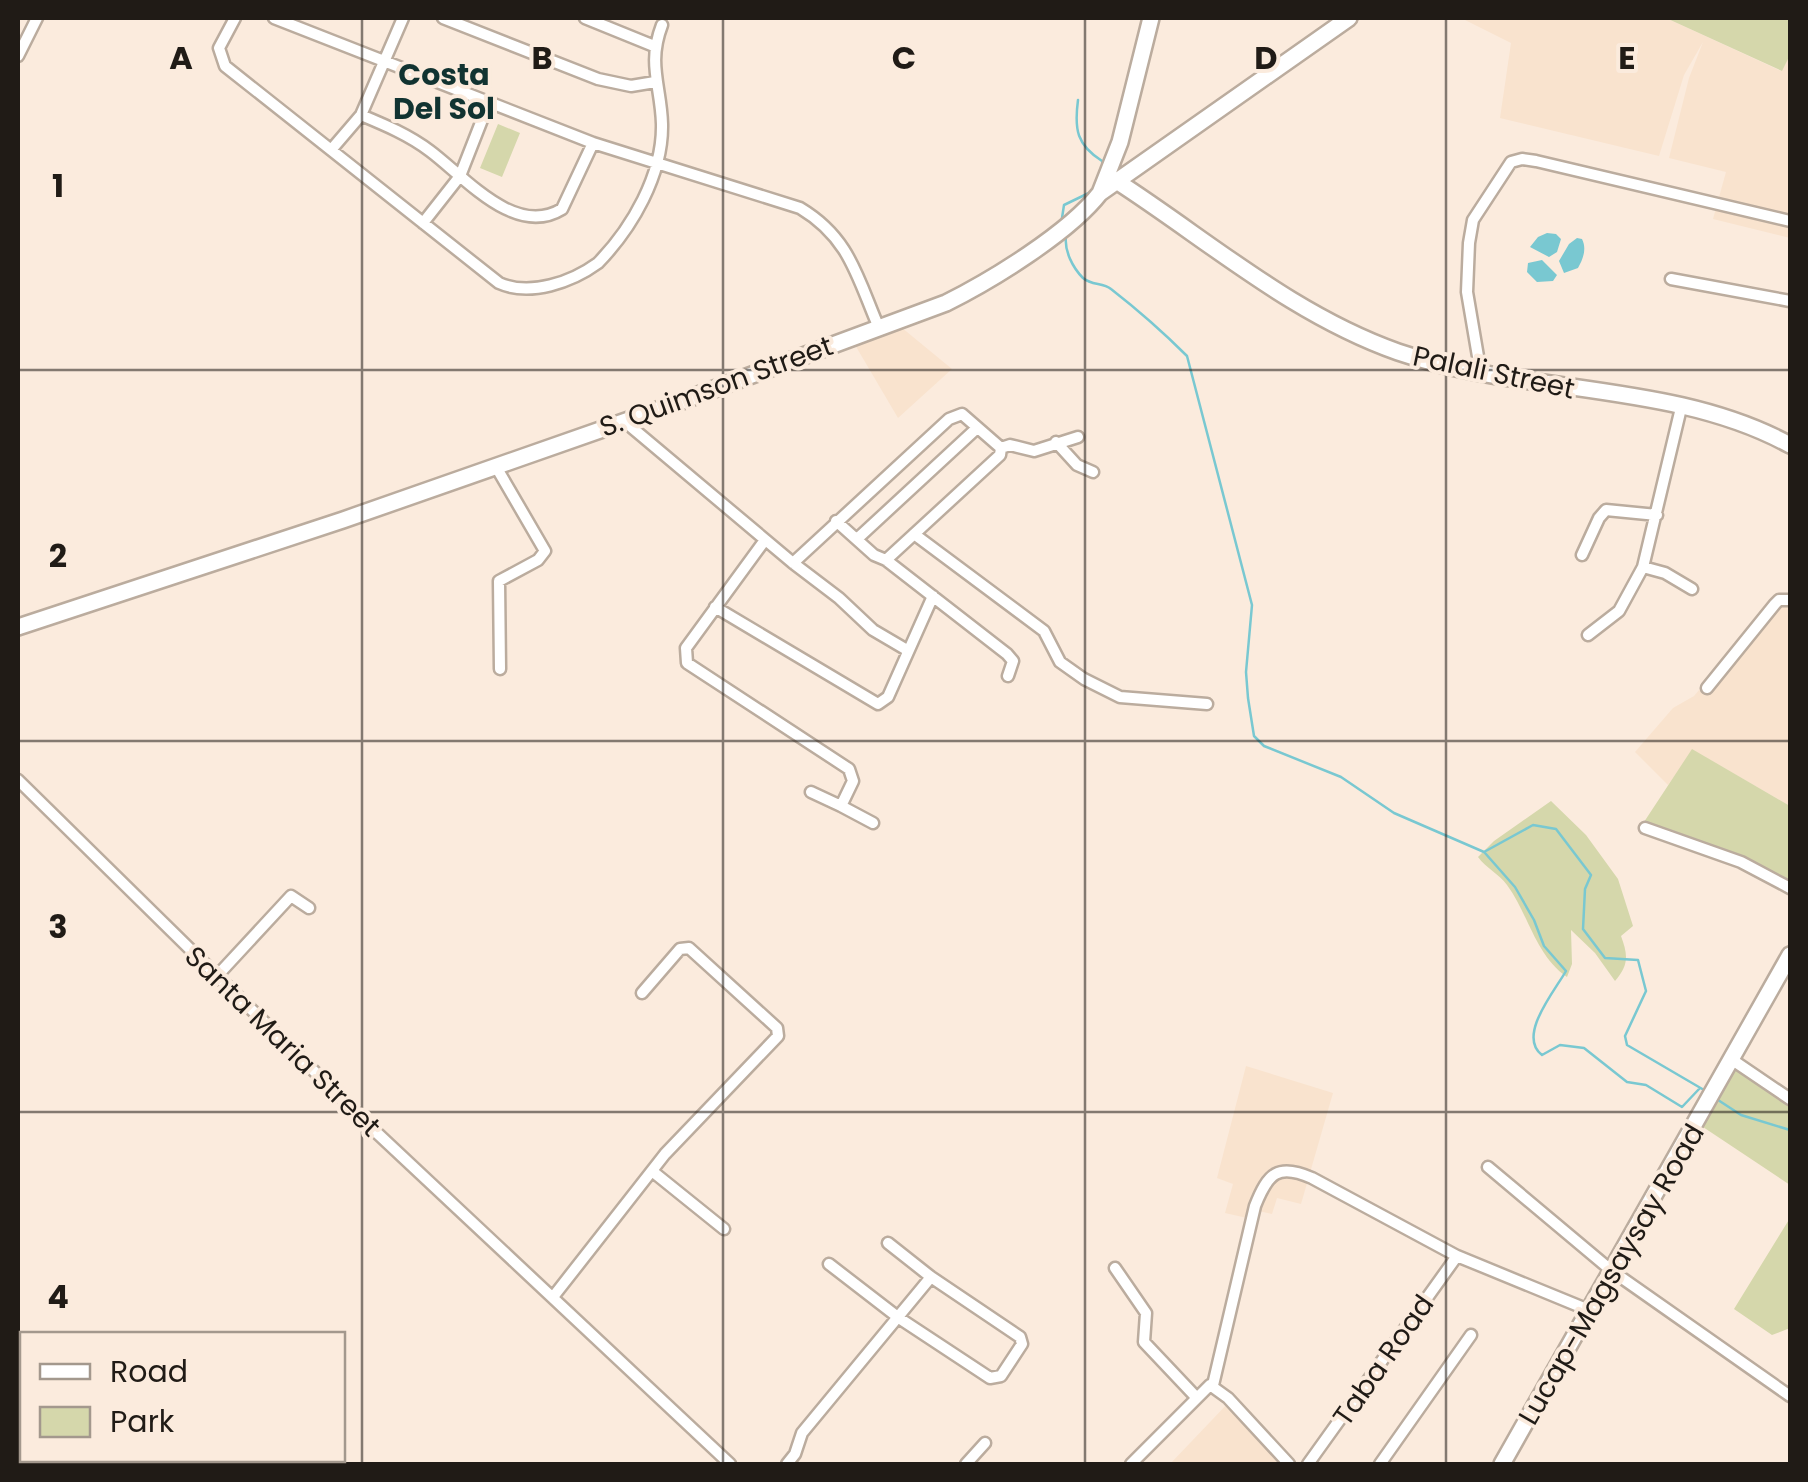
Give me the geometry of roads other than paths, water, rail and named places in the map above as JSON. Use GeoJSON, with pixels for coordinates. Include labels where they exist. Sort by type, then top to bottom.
{"type":"FeatureCollection","features":[{"type":"Feature","properties":{"kind":"street"},"geometry":{"type":"LineString","coordinates":[[18,56],[37,18]]}},
{"type":"Feature","properties":{"kind":"street"},"geometry":{"type":"LineString","coordinates":[[234,18],[219,48],[221,61],[499,283],[520,289],[545,286],[587,271],[606,254],[645,195],[657,163],[662,124],[654,46],[662,25]]}},
{"type":"Feature","properties":{"kind":"street"},"geometry":{"type":"LineString","coordinates":[[274,18],[593,143],[800,208],[823,221],[838,237],[879,328]]}},
{"type":"Feature","properties":{"kind":"street"},"geometry":{"type":"LineString","coordinates":[[331,150],[361,115],[404,18]]}},
{"type":"Feature","properties":{"kind":"street"},"geometry":{"type":"LineString","coordinates":[[442,18],[598,79],[631,86],[655,82]]}},
{"type":"Feature","properties":{"kind":"street"},"geometry":{"type":"LineString","coordinates":[[585,18],[654,46]]}},
{"type":"Feature","properties":{"kind":"street"},"geometry":{"type":"LineString","coordinates":[[1100,193],[1120,142],[1151,18]]}},
{"type":"Feature","properties":{"kind":"street","name":"S. Quimson Street"},"geometry":{"type":"LineString","coordinates":[[18,627],[343,520],[922,314],[983,284],[1088,209],[1100,193],[1349,18]]}},
{"type":"Feature","properties":{"kind":"street"},"geometry":{"type":"LineString","coordinates":[[423,224],[460,176],[489,102]]}},
{"type":"Feature","properties":{"kind":"street"},"geometry":{"type":"LineString","coordinates":[[361,115],[398,131],[518,214],[544,217],[562,210],[593,143]]}},
{"type":"Feature","properties":{"kind":"street"},"geometry":{"type":"LineString","coordinates":[[1481,374],[1467,292],[1469,243],[1473,220],[1511,162],[1536,161],[1790,221]]}},
{"type":"Feature","properties":{"kind":"street","name":"Palali Street"},"geometry":{"type":"LineString","coordinates":[[1118,182],[1309,311],[1398,352],[1481,374],[1732,420],[1790,446]]}},
{"type":"Feature","properties":{"kind":"street"},"geometry":{"type":"LineString","coordinates":[[1671,279],[1790,301]]}},
{"type":"Feature","properties":{"kind":"street"},"geometry":{"type":"LineString","coordinates":[[1588,634],[1619,612],[1643,568],[1681,408]]}},
{"type":"Feature","properties":{"kind":"street"},"geometry":{"type":"LineString","coordinates":[[793,563],[949,419],[962,414],[1000,448]]}},
{"type":"Feature","properties":{"kind":"street"},"geometry":{"type":"LineString","coordinates":[[624,421],[840,598],[872,630],[907,650]]}},
{"type":"Feature","properties":{"kind":"street"},"geometry":{"type":"LineString","coordinates":[[856,539],[977,428]]}},
{"type":"Feature","properties":{"kind":"street"},"geometry":{"type":"LineString","coordinates":[[886,560],[994,461],[1000,448],[1010,445],[1034,451],[1078,437]]}},
{"type":"Feature","properties":{"kind":"street"},"geometry":{"type":"LineString","coordinates":[[1056,442],[1076,465],[1093,472]]}},
{"type":"Feature","properties":{"kind":"street"},"geometry":{"type":"LineString","coordinates":[[494,465],[545,551],[538,560],[499,581],[500,670]]}},
{"type":"Feature","properties":{"kind":"street"},"geometry":{"type":"LineString","coordinates":[[1582,555],[1606,510],[1657,516]]}},
{"type":"Feature","properties":{"kind":"street"},"geometry":{"type":"LineString","coordinates":[[836,521],[874,555],[886,560],[1007,654],[1013,662],[1008,676]]}},
{"type":"Feature","properties":{"kind":"street"},"geometry":{"type":"LineString","coordinates":[[914,534],[1044,631],[1060,662],[1101,689],[1120,697],[1207,704]]}},
{"type":"Feature","properties":{"kind":"street"},"geometry":{"type":"LineString","coordinates":[[766,540],[686,648],[687,663],[850,768],[853,781],[841,806]]}},
{"type":"Feature","properties":{"kind":"street"},"geometry":{"type":"LineString","coordinates":[[1643,568],[1665,573],[1692,588]]}},
{"type":"Feature","properties":{"kind":"street"},"geometry":{"type":"LineString","coordinates":[[715,606],[874,704],[888,697],[932,596]]}},
{"type":"Feature","properties":{"kind":"street"},"geometry":{"type":"LineString","coordinates":[[1708,688],[1774,604],[1790,600]]}},
{"type":"Feature","properties":{"kind":"street","name":"Santa Maria Street"},"geometry":{"type":"LineString","coordinates":[[18,780],[216,978],[730,1464]]}},
{"type":"Feature","properties":{"kind":"street"},"geometry":{"type":"LineString","coordinates":[[811,792],[873,823]]}},
{"type":"Feature","properties":{"kind":"street"},"geometry":{"type":"LineString","coordinates":[[1645,828],[1742,862],[1790,888]]}},
{"type":"Feature","properties":{"kind":"street"},"geometry":{"type":"LineString","coordinates":[[216,978],[291,896],[309,908]]}},
{"type":"Feature","properties":{"kind":"street"},"geometry":{"type":"LineString","coordinates":[[553,1297],[652,1171],[775,1040],[778,1031],[688,948],[680,949],[642,993]]}},
{"type":"Feature","properties":{"kind":"street","name":"Lucap-Magsaysay Road"},"geometry":{"type":"LineString","coordinates":[[1502,1464],[1790,955]]}},
{"type":"Feature","properties":{"kind":"street"},"geometry":{"type":"LineString","coordinates":[[1732,1059],[1790,1099]]}},
{"type":"Feature","properties":{"kind":"street"},"geometry":{"type":"LineString","coordinates":[[1488,1167],[1612,1271],[1790,1396]]}},
{"type":"Feature","properties":{"kind":"street"},"geometry":{"type":"LineString","coordinates":[[652,1171],[724,1229]]}},
{"type":"Feature","properties":{"kind":"street"},"geometry":{"type":"LineString","coordinates":[[1213,1385],[1256,1206],[1270,1176],[1290,1171],[1312,1178],[1457,1256],[1591,1311]]}},
{"type":"Feature","properties":{"kind":"street"},"geometry":{"type":"LineString","coordinates":[[829,1264],[899,1318],[990,1378],[1000,1376],[1022,1344],[1021,1338],[888,1243]]}},
{"type":"Feature","properties":{"kind":"street","name":"Taba Road"},"geometry":{"type":"LineString","coordinates":[[1308,1464],[1457,1256]]}},
{"type":"Feature","properties":{"kind":"street"},"geometry":{"type":"LineString","coordinates":[[1115,1268],[1146,1313],[1144,1342],[1196,1397]]}},
{"type":"Feature","properties":{"kind":"street"},"geometry":{"type":"LineString","coordinates":[[787,1464],[802,1433],[931,1277]]}},
{"type":"Feature","properties":{"kind":"street"},"geometry":{"type":"LineString","coordinates":[[1380,1464],[1471,1335]]}},
{"type":"Feature","properties":{"kind":"street"},"geometry":{"type":"LineString","coordinates":[[1131,1464],[1206,1386],[1213,1385]]}},
{"type":"Feature","properties":{"kind":"street"},"geometry":{"type":"LineString","coordinates":[[1213,1385],[1289,1464]]}},
{"type":"Feature","properties":{"kind":"street"},"geometry":{"type":"LineString","coordinates":[[966,1464],[985,1442]]}},
{"type":"Feature","properties":{"kind":"water"},"geometry":{"type":"Polygon","coordinates":[[[1547,233],[1561,239],[1557,252],[1549,257],[1530,247],[1547,233]]]}},
{"type":"Feature","properties":{"kind":"water"},"geometry":{"type":"Polygon","coordinates":[[[1577,238],[1582,239],[1583,258],[1578,268],[1564,273],[1559,261],[1577,238]]]}},
{"type":"Feature","properties":{"kind":"water"},"geometry":{"type":"Polygon","coordinates":[[[1542,260],[1557,275],[1553,281],[1537,282],[1527,272],[1528,263],[1542,260]]]}},
{"type":"Feature","properties":{"kind":"waterway"},"geometry":{"type":"LineString","coordinates":[[1078,100],[1079,136],[1104,167]]}},
{"type":"Feature","properties":{"kind":"waterway"},"geometry":{"type":"LineString","coordinates":[[1062,218],[1064,205],[1093,191]]}},
{"type":"Feature","properties":{"kind":"waterway"},"geometry":{"type":"LineString","coordinates":[[1066,236],[1070,259],[1083,278],[1111,289],[1187,356],[1252,605],[1246,672],[1254,736],[1264,746],[1341,777],[1394,813],[1484,852],[1533,825],[1556,829],[1591,875],[1585,889],[1583,929],[1605,958],[1638,960],[1646,991],[1625,1036],[1627,1045],[1704,1090]]}},
{"type":"Feature","properties":{"kind":"waterway"},"geometry":{"type":"LineString","coordinates":[[1485,853],[1515,887],[1544,946],[1566,971],[1535,1026],[1535,1047],[1542,1055],[1560,1045],[1584,1048],[1627,1082],[1646,1085],[1682,1107],[1700,1088]]}},
{"type":"Feature","properties":{"kind":"waterway"},"geometry":{"type":"LineString","coordinates":[[1715,1098],[1741,1115],[1790,1130]]}},
{"type":"Feature","properties":{"kind":"district","name":"Costa Del Sol"},"geometry":{"type":"Point","coordinates":[444,92]}}]}
